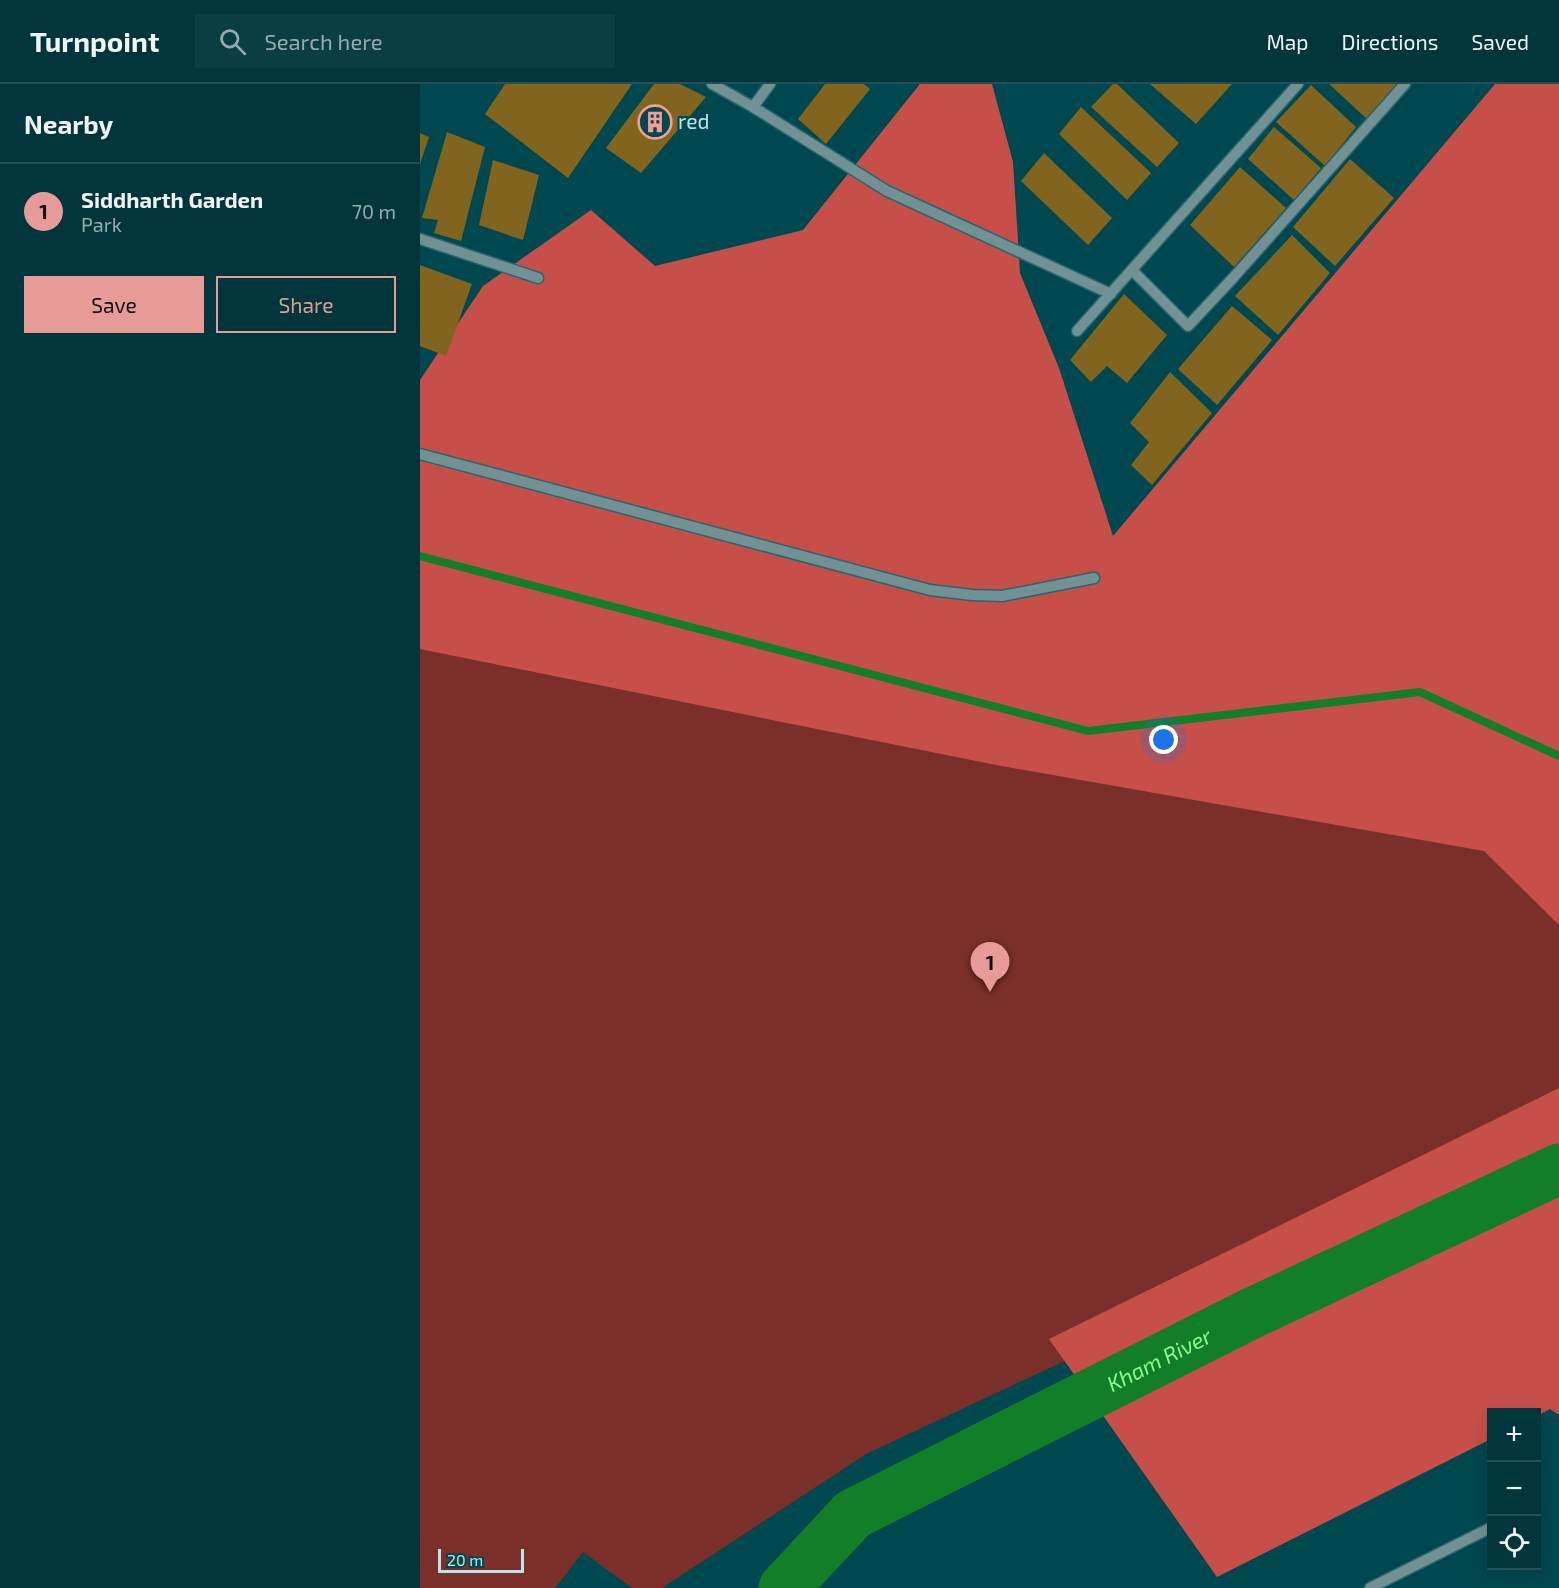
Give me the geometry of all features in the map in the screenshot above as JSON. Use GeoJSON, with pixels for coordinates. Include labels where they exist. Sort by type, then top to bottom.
{"type":"FeatureCollection","features":[{"type":"Feature","properties":{"kind":"street"},"geometry":{"type":"LineString","coordinates":[[712,84],[887,191],[1111,294]]}},
{"type":"Feature","properties":{"kind":"street"},"geometry":{"type":"LineString","coordinates":[[753,107],[770,84]]}},
{"type":"Feature","properties":{"kind":"street"},"geometry":{"type":"LineString","coordinates":[[1077,331],[1298,84]]}},
{"type":"Feature","properties":{"kind":"street"},"geometry":{"type":"LineString","coordinates":[[1132,270],[1188,326],[1405,84]]}},
{"type":"Feature","properties":{"kind":"street"},"geometry":{"type":"LineString","coordinates":[[420,239],[538,278]]}},
{"type":"Feature","properties":{"kind":"street"},"geometry":{"type":"LineString","coordinates":[[420,454],[930,590],[1002,596],[1094,578]]}},
{"type":"Feature","properties":{"kind":"street"},"geometry":{"type":"LineString","coordinates":[[1370,1588],[1487,1529]]}},
{"type":"Feature","properties":{"kind":"shaded area"},"geometry":{"type":"Polygon","coordinates":[[[920,84],[992,84],[1013,162],[1020,273],[1059,368],[1113,536],[1495,84],[1559,84],[1559,925],[1484,851],[996,765],[420,649],[420,380],[483,286],[591,210],[655,266],[803,230],[920,84]]]}},
{"type":"Feature","properties":{"kind":"shaded area"},"geometry":{"type":"Polygon","coordinates":[[[420,612],[1559,845],[1559,1138],[1415,1197],[866,1454],[662,1588],[632,1588],[583,1552],[555,1588],[420,1588],[420,612]]]}},
{"type":"Feature","properties":{"kind":"shaded area"},"geometry":{"type":"Polygon","coordinates":[[[1559,1088],[1559,1415],[1550,1409],[1541,1414],[1541,1408],[1487,1408],[1487,1441],[1217,1577],[1049,1339],[1559,1088]]]}},
{"type":"Feature","properties":{"kind":"building"},"geometry":{"type":"Polygon","coordinates":[[[505,84],[632,84],[568,178],[485,114],[505,84]]]}},
{"type":"Feature","properties":{"kind":"building","name":"red"},"geometry":{"type":"Polygon","coordinates":[[[654,84],[680,84],[706,97],[641,173],[606,148],[654,84]]]}},
{"type":"Feature","properties":{"kind":"building"},"geometry":{"type":"Polygon","coordinates":[[[825,84],[864,84],[870,89],[826,144],[798,119],[825,84]]]}},
{"type":"Feature","properties":{"kind":"building"},"geometry":{"type":"Polygon","coordinates":[[[1113,84],[1117,84],[1179,143],[1157,167],[1091,107],[1113,84]]]}},
{"type":"Feature","properties":{"kind":"building"},"geometry":{"type":"Polygon","coordinates":[[[1150,84],[1232,84],[1196,124],[1150,84]]]}},
{"type":"Feature","properties":{"kind":"building"},"geometry":{"type":"Polygon","coordinates":[[[1329,84],[1398,84],[1367,119],[1329,84]]]}},
{"type":"Feature","properties":{"kind":"building"},"geometry":{"type":"Polygon","coordinates":[[[1311,85],[1356,127],[1325,166],[1276,122],[1311,85]]]}},
{"type":"Feature","properties":{"kind":"building"},"geometry":{"type":"Polygon","coordinates":[[[1081,107],[1151,173],[1127,200],[1059,134],[1081,107]]]}},
{"type":"Feature","properties":{"kind":"building"},"geometry":{"type":"Polygon","coordinates":[[[1274,127],[1321,168],[1294,200],[1248,159],[1274,127]]]}},
{"type":"Feature","properties":{"kind":"building"},"geometry":{"type":"Polygon","coordinates":[[[447,132],[485,147],[461,241],[434,233],[438,220],[422,218],[447,132]]]}},
{"type":"Feature","properties":{"kind":"building"},"geometry":{"type":"Polygon","coordinates":[[[420,133],[429,137],[420,164],[420,133]]]}},
{"type":"Feature","properties":{"kind":"building"},"geometry":{"type":"Polygon","coordinates":[[[1044,153],[1112,218],[1088,245],[1021,181],[1044,153]]]}},
{"type":"Feature","properties":{"kind":"building"},"geometry":{"type":"Polygon","coordinates":[[[1350,159],[1394,198],[1335,266],[1293,227],[1350,159]]]}},
{"type":"Feature","properties":{"kind":"building"},"geometry":{"type":"Polygon","coordinates":[[[493,160],[539,175],[523,240],[479,225],[493,160]]]}},
{"type":"Feature","properties":{"kind":"building"},"geometry":{"type":"Polygon","coordinates":[[[1240,167],[1286,208],[1234,267],[1190,225],[1240,167]]]}},
{"type":"Feature","properties":{"kind":"building"},"geometry":{"type":"Polygon","coordinates":[[[1292,235],[1330,273],[1278,335],[1235,296],[1292,235]]]}},
{"type":"Feature","properties":{"kind":"building"},"geometry":{"type":"Polygon","coordinates":[[[420,265],[472,284],[446,356],[420,346],[420,265]]]}},
{"type":"Feature","properties":{"kind":"building"},"geometry":{"type":"Polygon","coordinates":[[[1124,294],[1167,335],[1127,383],[1107,366],[1091,382],[1070,360],[1124,294]]]}},
{"type":"Feature","properties":{"kind":"building"},"geometry":{"type":"Polygon","coordinates":[[[1232,306],[1272,340],[1217,405],[1178,369],[1232,306]]]}},
{"type":"Feature","properties":{"kind":"building"},"geometry":{"type":"Polygon","coordinates":[[[1170,372],[1212,413],[1152,485],[1131,465],[1149,442],[1130,423],[1170,372]]]}},
{"type":"Feature","properties":{"kind":"waterway"},"geometry":{"type":"LineString","coordinates":[[420,556],[1088,731],[1420,692],[1559,756]]}},
{"type":"Feature","properties":{"kind":"waterway","name":"Kham River"},"geometry":{"type":"LineString","coordinates":[[784,1588],[853,1514],[1252,1313],[1559,1169]]}},
{"type":"Feature","properties":{"kind":"place","name":"red"},"geometry":{"type":"Point","coordinates":[655,122]}},
{"type":"Feature","properties":{"kind":"place","name":"Siddharth Garden"},"geometry":{"type":"Point","coordinates":[990,992]}}]}
